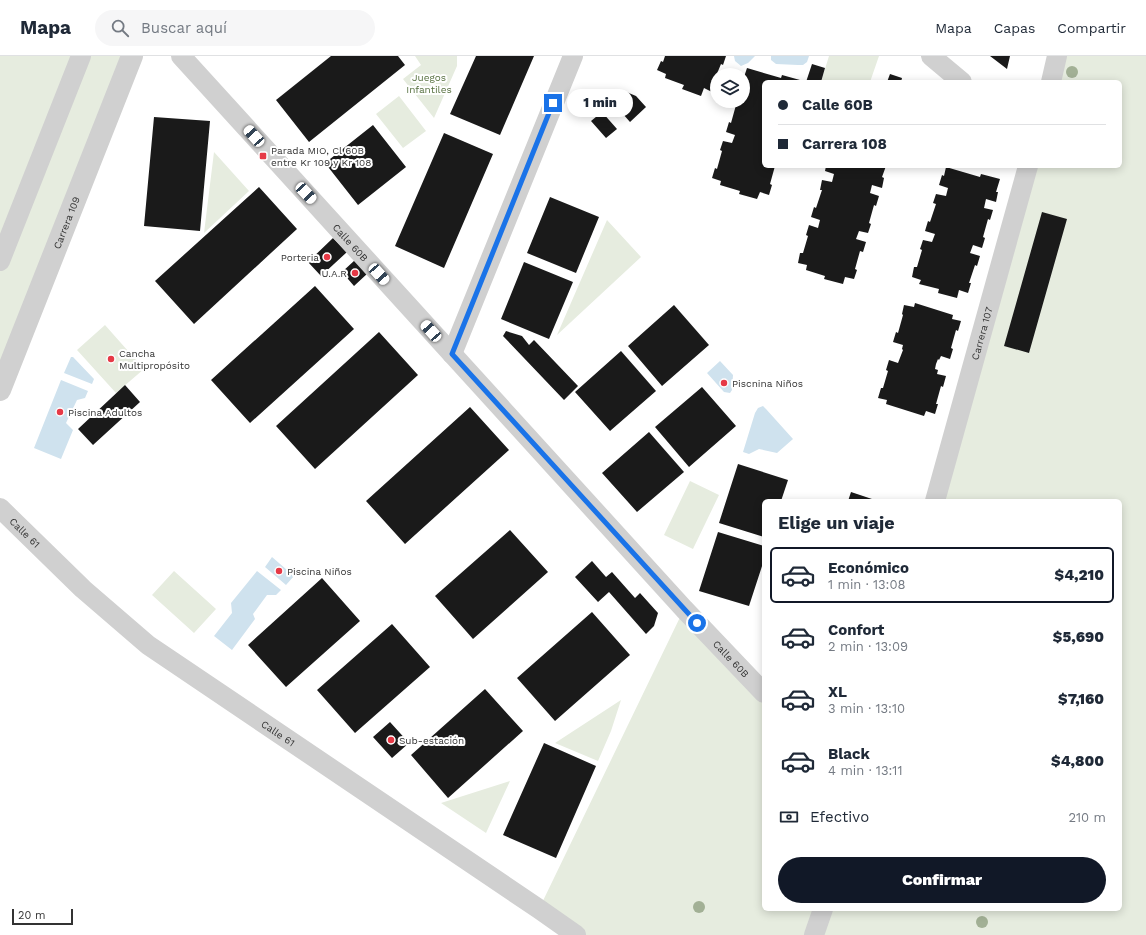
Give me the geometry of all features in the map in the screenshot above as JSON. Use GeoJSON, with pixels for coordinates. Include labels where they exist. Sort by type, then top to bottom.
{"type":"FeatureCollection","features":[{"type":"Feature","properties":{"kind":"street"},"geometry":{"type":"LineString","coordinates":[[0,261],[81,56]]}},
{"type":"Feature","properties":{"kind":"street","name":"Carrera 109"},"geometry":{"type":"LineString","coordinates":[[0,390],[132,56]]}},
{"type":"Feature","properties":{"kind":"street","name":"Calle 60B"},"geometry":{"type":"LineString","coordinates":[[180,56],[684,608],[762,691]]}},
{"type":"Feature","properties":{"kind":"street"},"geometry":{"type":"LineString","coordinates":[[452,354],[573,56]]}},
{"type":"Feature","properties":{"kind":"street"},"geometry":{"type":"LineString","coordinates":[[931,56],[960,80]]}},
{"type":"Feature","properties":{"kind":"street"},"geometry":{"type":"LineString","coordinates":[[1051,80],[1058,56]]}},
{"type":"Feature","properties":{"kind":"street","name":"Carrera 107"},"geometry":{"type":"LineString","coordinates":[[936,499],[1027,168]]}},
{"type":"Feature","properties":{"kind":"street","name":"Calle 61"},"geometry":{"type":"LineString","coordinates":[[0,508],[83,589],[148,645],[576,935]]}},
{"type":"Feature","properties":{"kind":"street"},"geometry":{"type":"LineString","coordinates":[[814,935],[822,911]]}},
{"type":"Feature","properties":{"kind":"green space"},"geometry":{"type":"Polygon","coordinates":[[[0,56],[132,56],[0,390],[0,56]]]}},
{"type":"Feature","properties":{"kind":"green space","name":"Juegos Infantiles"},"geometry":{"type":"Polygon","coordinates":[[[415,56],[457,56],[457,66],[434,118],[403,79],[421,65],[415,56]]]}},
{"type":"Feature","properties":{"kind":"green space"},"geometry":{"type":"Polygon","coordinates":[[[829,56],[879,56],[871,80],[822,80],[829,56]]]}},
{"type":"Feature","properties":{"kind":"green space"},"geometry":{"type":"Polygon","coordinates":[[[1057,56],[1146,56],[1146,935],[576,935],[539,909],[684,609],[762,691],[762,911],[1122,911],[1122,499],[936,499],[1027,168],[1122,168],[1122,80],[1051,80],[1057,56]]]}},
{"type":"Feature","properties":{"kind":"green space"},"geometry":{"type":"Polygon","coordinates":[[[399,96],[426,131],[403,148],[376,114],[399,96]]]}},
{"type":"Feature","properties":{"kind":"green space"},"geometry":{"type":"Polygon","coordinates":[[[214,152],[249,191],[204,233],[214,152]]]}},
{"type":"Feature","properties":{"kind":"green space"},"geometry":{"type":"Polygon","coordinates":[[[607,220],[641,257],[557,335],[607,220]]]}},
{"type":"Feature","properties":{"kind":"green space","name":"Cancha Multipropósito"},"geometry":{"type":"Polygon","coordinates":[[[105,325],[144,369],[116,393],[77,350],[105,325]]]}},
{"type":"Feature","properties":{"kind":"green space"},"geometry":{"type":"Polygon","coordinates":[[[690,481],[719,495],[693,549],[664,535],[690,481]]]}},
{"type":"Feature","properties":{"kind":"green space"},"geometry":{"type":"Polygon","coordinates":[[[174,571],[216,609],[194,633],[152,595],[174,571]]]}},
{"type":"Feature","properties":{"kind":"green space"},"geometry":{"type":"Polygon","coordinates":[[[621,700],[611,731],[598,761],[555,743],[621,700]]]}},
{"type":"Feature","properties":{"kind":"green space"},"geometry":{"type":"Polygon","coordinates":[[[510,781],[486,833],[441,803],[510,781]]]}},
{"type":"Feature","properties":{"kind":"water"},"geometry":{"type":"Polygon","coordinates":[[[734,56],[755,56],[748,63],[741,66],[735,61],[734,56]]]}},
{"type":"Feature","properties":{"kind":"water"},"geometry":{"type":"Polygon","coordinates":[[[771,56],[809,56],[807,62],[803,65],[798,65],[776,64],[771,60],[771,56]]]}},
{"type":"Feature","properties":{"kind":"water"},"geometry":{"type":"Polygon","coordinates":[[[71,357],[73,357],[94,379],[92,384],[64,373],[71,357]]]}},
{"type":"Feature","properties":{"kind":"water","name":"Piscnina Niños"},"geometry":{"type":"Polygon","coordinates":[[[720,361],[733,375],[732,390],[730,393],[724,392],[707,373],[720,361]]]}},
{"type":"Feature","properties":{"kind":"water","name":"Piscina Adultos"},"geometry":{"type":"Polygon","coordinates":[[[61,380],[88,391],[85,398],[77,400],[66,423],[73,430],[61,459],[34,448],[61,380]]]}},
{"type":"Feature","properties":{"kind":"water"},"geometry":{"type":"Polygon","coordinates":[[[763,406],[793,439],[777,453],[759,449],[749,454],[743,452],[755,413],[758,408],[763,406]]]}},
{"type":"Feature","properties":{"kind":"water","name":"Piscina Niños"},"geometry":{"type":"Polygon","coordinates":[[[272,557],[294,576],[286,585],[265,567],[272,557]]]}},
{"type":"Feature","properties":{"kind":"water"},"geometry":{"type":"Polygon","coordinates":[[[257,571],[281,590],[276,595],[267,595],[253,614],[255,619],[232,650],[214,636],[232,613],[231,603],[257,571]]]}},
{"type":"Feature","properties":{"kind":"building"},"geometry":{"type":"Polygon","coordinates":[[[331,56],[398,56],[405,65],[309,142],[276,100],[331,56]]]}},
{"type":"Feature","properties":{"kind":"building"},"geometry":{"type":"Polygon","coordinates":[[[476,56],[534,56],[500,135],[450,114],[476,56]]]}},
{"type":"Feature","properties":{"kind":"building"},"geometry":{"type":"Polygon","coordinates":[[[665,56],[726,56],[723,65],[721,64],[719,68],[710,68],[710,91],[704,88],[701,96],[682,89],[684,85],[665,78],[666,74],[657,70],[661,61],[663,62],[665,56]]]}},
{"type":"Feature","properties":{"kind":"building"},"geometry":{"type":"Polygon","coordinates":[[[990,56],[1010,56],[1007,69],[990,56]]]}},
{"type":"Feature","properties":{"kind":"building"},"geometry":{"type":"Polygon","coordinates":[[[812,64],[825,68],[822,80],[807,80],[812,64]]]}},
{"type":"Feature","properties":{"kind":"building"},"geometry":{"type":"Polygon","coordinates":[[[750,69],[781,78],[782,75],[800,80],[762,80],[762,168],[774,168],[769,195],[760,192],[757,199],[739,194],[740,191],[720,185],[721,181],[712,178],[715,168],[717,169],[723,141],[732,143],[735,135],[726,132],[729,122],[731,123],[735,108],[750,108],[750,69]]]}},
{"type":"Feature","properties":{"kind":"building"},"geometry":{"type":"Polygon","coordinates":[[[890,74],[902,78],[902,80],[888,80],[890,74]]]}},
{"type":"Feature","properties":{"kind":"building"},"geometry":{"type":"Polygon","coordinates":[[[624,91],[636,96],[646,107],[630,122],[615,105],[621,99],[624,91]]]}},
{"type":"Feature","properties":{"kind":"building"},"geometry":{"type":"Polygon","coordinates":[[[602,112],[617,129],[606,138],[591,121],[602,112]]]}},
{"type":"Feature","properties":{"kind":"building"},"geometry":{"type":"Polygon","coordinates":[[[154,117],[210,121],[200,231],[144,226],[154,117]]]}},
{"type":"Feature","properties":{"kind":"building"},"geometry":{"type":"Polygon","coordinates":[[[373,125],[406,167],[358,205],[325,163],[373,125]]]}},
{"type":"Feature","properties":{"kind":"building"},"geometry":{"type":"Polygon","coordinates":[[[444,133],[493,154],[444,268],[395,246],[444,133]]]}},
{"type":"Feature","properties":{"kind":"building"},"geometry":{"type":"Polygon","coordinates":[[[826,168],[885,168],[882,177],[884,178],[882,188],[872,185],[870,193],[879,196],[876,206],[874,205],[868,233],[859,231],[856,239],[866,242],[863,252],[860,251],[854,279],[845,277],[843,284],[824,279],[825,276],[806,270],[807,265],[798,263],[800,253],[803,253],[808,236],[806,235],[809,225],[818,228],[820,220],[811,217],[814,207],[816,208],[822,190],[820,190],[822,180],[832,182],[834,174],[825,171],[826,168]]]}},
{"type":"Feature","properties":{"kind":"building"},"geometry":{"type":"Polygon","coordinates":[[[946,168],[949,168],[980,177],[981,174],[1000,179],[996,192],[998,192],[996,202],[986,199],[984,208],[993,210],[990,220],[988,219],[983,237],[985,238],[982,248],[973,245],[970,253],[980,256],[977,266],[975,265],[969,283],[971,283],[968,293],[959,290],[957,298],[938,293],[939,289],[919,284],[921,280],[912,277],[914,267],[917,267],[923,240],[932,242],[935,234],[925,231],[928,221],[930,222],[936,204],[933,203],[936,194],[946,196],[948,188],[939,185],[942,175],[944,176],[946,168]]]}},
{"type":"Feature","properties":{"kind":"building"},"geometry":{"type":"Polygon","coordinates":[[[259,187],[297,229],[194,324],[155,281],[259,187]]]}},
{"type":"Feature","properties":{"kind":"building"},"geometry":{"type":"Polygon","coordinates":[[[550,197],[599,217],[576,273],[527,253],[550,197]]]}},
{"type":"Feature","properties":{"kind":"building"},"geometry":{"type":"Polygon","coordinates":[[[1042,212],[1067,219],[1029,353],[1004,346],[1042,212]]]}},
{"type":"Feature","properties":{"kind":"building","name":"Porteria"},"geometry":{"type":"Polygon","coordinates":[[[333,238],[347,252],[321,276],[308,262],[333,238]]]}},
{"type":"Feature","properties":{"kind":"building","name":"U.A.R"},"geometry":{"type":"Polygon","coordinates":[[[355,260],[368,273],[354,286],[342,272],[355,260]]]}},
{"type":"Feature","properties":{"kind":"building"},"geometry":{"type":"Polygon","coordinates":[[[524,262],[573,282],[549,339],[501,319],[524,262]]]}},
{"type":"Feature","properties":{"kind":"building"},"geometry":{"type":"Polygon","coordinates":[[[315,286],[354,329],[250,423],[211,380],[315,286]]]}},
{"type":"Feature","properties":{"kind":"building"},"geometry":{"type":"Polygon","coordinates":[[[915,303],[953,315],[952,319],[961,321],[958,331],[956,330],[951,348],[953,349],[950,359],[941,356],[936,364],[935,369],[938,370],[937,374],[946,376],[943,387],[941,386],[935,414],[926,411],[924,416],[886,404],[887,400],[878,398],[881,388],[883,388],[888,371],[886,370],[889,360],[898,363],[903,350],[903,345],[893,342],[896,332],[898,333],[904,305],[914,307],[915,303]]]}},
{"type":"Feature","properties":{"kind":"building"},"geometry":{"type":"Polygon","coordinates":[[[674,305],[709,345],[662,386],[628,346],[674,305]]]}},
{"type":"Feature","properties":{"kind":"building"},"geometry":{"type":"Polygon","coordinates":[[[506,331],[522,336],[529,345],[534,340],[578,386],[564,400],[503,336],[506,331]]]}},
{"type":"Feature","properties":{"kind":"building"},"geometry":{"type":"Polygon","coordinates":[[[379,332],[418,375],[315,469],[276,426],[379,332]]]}},
{"type":"Feature","properties":{"kind":"building"},"geometry":{"type":"Polygon","coordinates":[[[621,351],[656,391],[610,431],[575,392],[621,351]]]}},
{"type":"Feature","properties":{"kind":"building"},"geometry":{"type":"Polygon","coordinates":[[[125,385],[140,402],[93,445],[78,429],[125,385]]]}},
{"type":"Feature","properties":{"kind":"building"},"geometry":{"type":"Polygon","coordinates":[[[702,387],[736,426],[689,467],[655,427],[702,387]]]}},
{"type":"Feature","properties":{"kind":"building"},"geometry":{"type":"Polygon","coordinates":[[[470,407],[509,450],[405,544],[366,501],[470,407]]]}},
{"type":"Feature","properties":{"kind":"building"},"geometry":{"type":"Polygon","coordinates":[[[649,432],[684,472],[637,512],[602,473],[649,432]]]}},
{"type":"Feature","properties":{"kind":"building"},"geometry":{"type":"Polygon","coordinates":[[[738,464],[788,480],[782,499],[762,499],[762,536],[719,523],[738,464]]]}},
{"type":"Feature","properties":{"kind":"building"},"geometry":{"type":"Polygon","coordinates":[[[851,492],[872,499],[849,499],[851,492]]]}},
{"type":"Feature","properties":{"kind":"building"},"geometry":{"type":"Polygon","coordinates":[[[510,530],[548,572],[473,639],[435,596],[510,530]]]}},
{"type":"Feature","properties":{"kind":"building"},"geometry":{"type":"Polygon","coordinates":[[[718,532],[762,545],[762,566],[749,606],[699,591],[718,532]]]}},
{"type":"Feature","properties":{"kind":"building"},"geometry":{"type":"Polygon","coordinates":[[[592,561],[606,577],[612,572],[635,598],[640,593],[658,613],[654,626],[646,634],[609,592],[598,602],[575,577],[592,561]]]}},
{"type":"Feature","properties":{"kind":"building"},"geometry":{"type":"Polygon","coordinates":[[[322,578],[360,621],[286,687],[248,645],[322,578]]]}},
{"type":"Feature","properties":{"kind":"building"},"geometry":{"type":"Polygon","coordinates":[[[592,612],[630,655],[555,721],[517,678],[592,612]]]}},
{"type":"Feature","properties":{"kind":"building"},"geometry":{"type":"Polygon","coordinates":[[[392,624],[430,667],[355,733],[317,690],[392,624]]]}},
{"type":"Feature","properties":{"kind":"building"},"geometry":{"type":"Polygon","coordinates":[[[485,689],[523,731],[448,798],[411,755],[485,689]]]}},
{"type":"Feature","properties":{"kind":"building","name":"Sub-estación"},"geometry":{"type":"Polygon","coordinates":[[[390,722],[409,743],[392,758],[373,737],[390,722]]]}},
{"type":"Feature","properties":{"kind":"building"},"geometry":{"type":"Polygon","coordinates":[[[544,743],[596,766],[556,858],[503,835],[544,743]]]}},
{"type":"Feature","properties":{"kind":"place","name":"Parada MIO, Cl 60B entre Kr 109 y Kr 108"},"geometry":{"type":"Point","coordinates":[263,156]}},
{"type":"Feature","properties":{"kind":"place","name":"Porteria"},"geometry":{"type":"Point","coordinates":[327,257]}},
{"type":"Feature","properties":{"kind":"place","name":"U.A.R"},"geometry":{"type":"Point","coordinates":[355,273]}},
{"type":"Feature","properties":{"kind":"place","name":"Cancha Multipropósito"},"geometry":{"type":"Point","coordinates":[111,359]}},
{"type":"Feature","properties":{"kind":"place","name":"Piscnina Niños"},"geometry":{"type":"Point","coordinates":[724,383]}},
{"type":"Feature","properties":{"kind":"place","name":"Piscina Adultos"},"geometry":{"type":"Point","coordinates":[60,412]}},
{"type":"Feature","properties":{"kind":"place","name":"Piscina Niños"},"geometry":{"type":"Point","coordinates":[279,571]}},
{"type":"Feature","properties":{"kind":"place","name":"Sub-estación"},"geometry":{"type":"Point","coordinates":[391,740]}},
{"type":"Feature","properties":{"kind":"route"},"geometry":{"type":"LineString","coordinates":[[553,103],[452,354],[697,623]]}}]}
